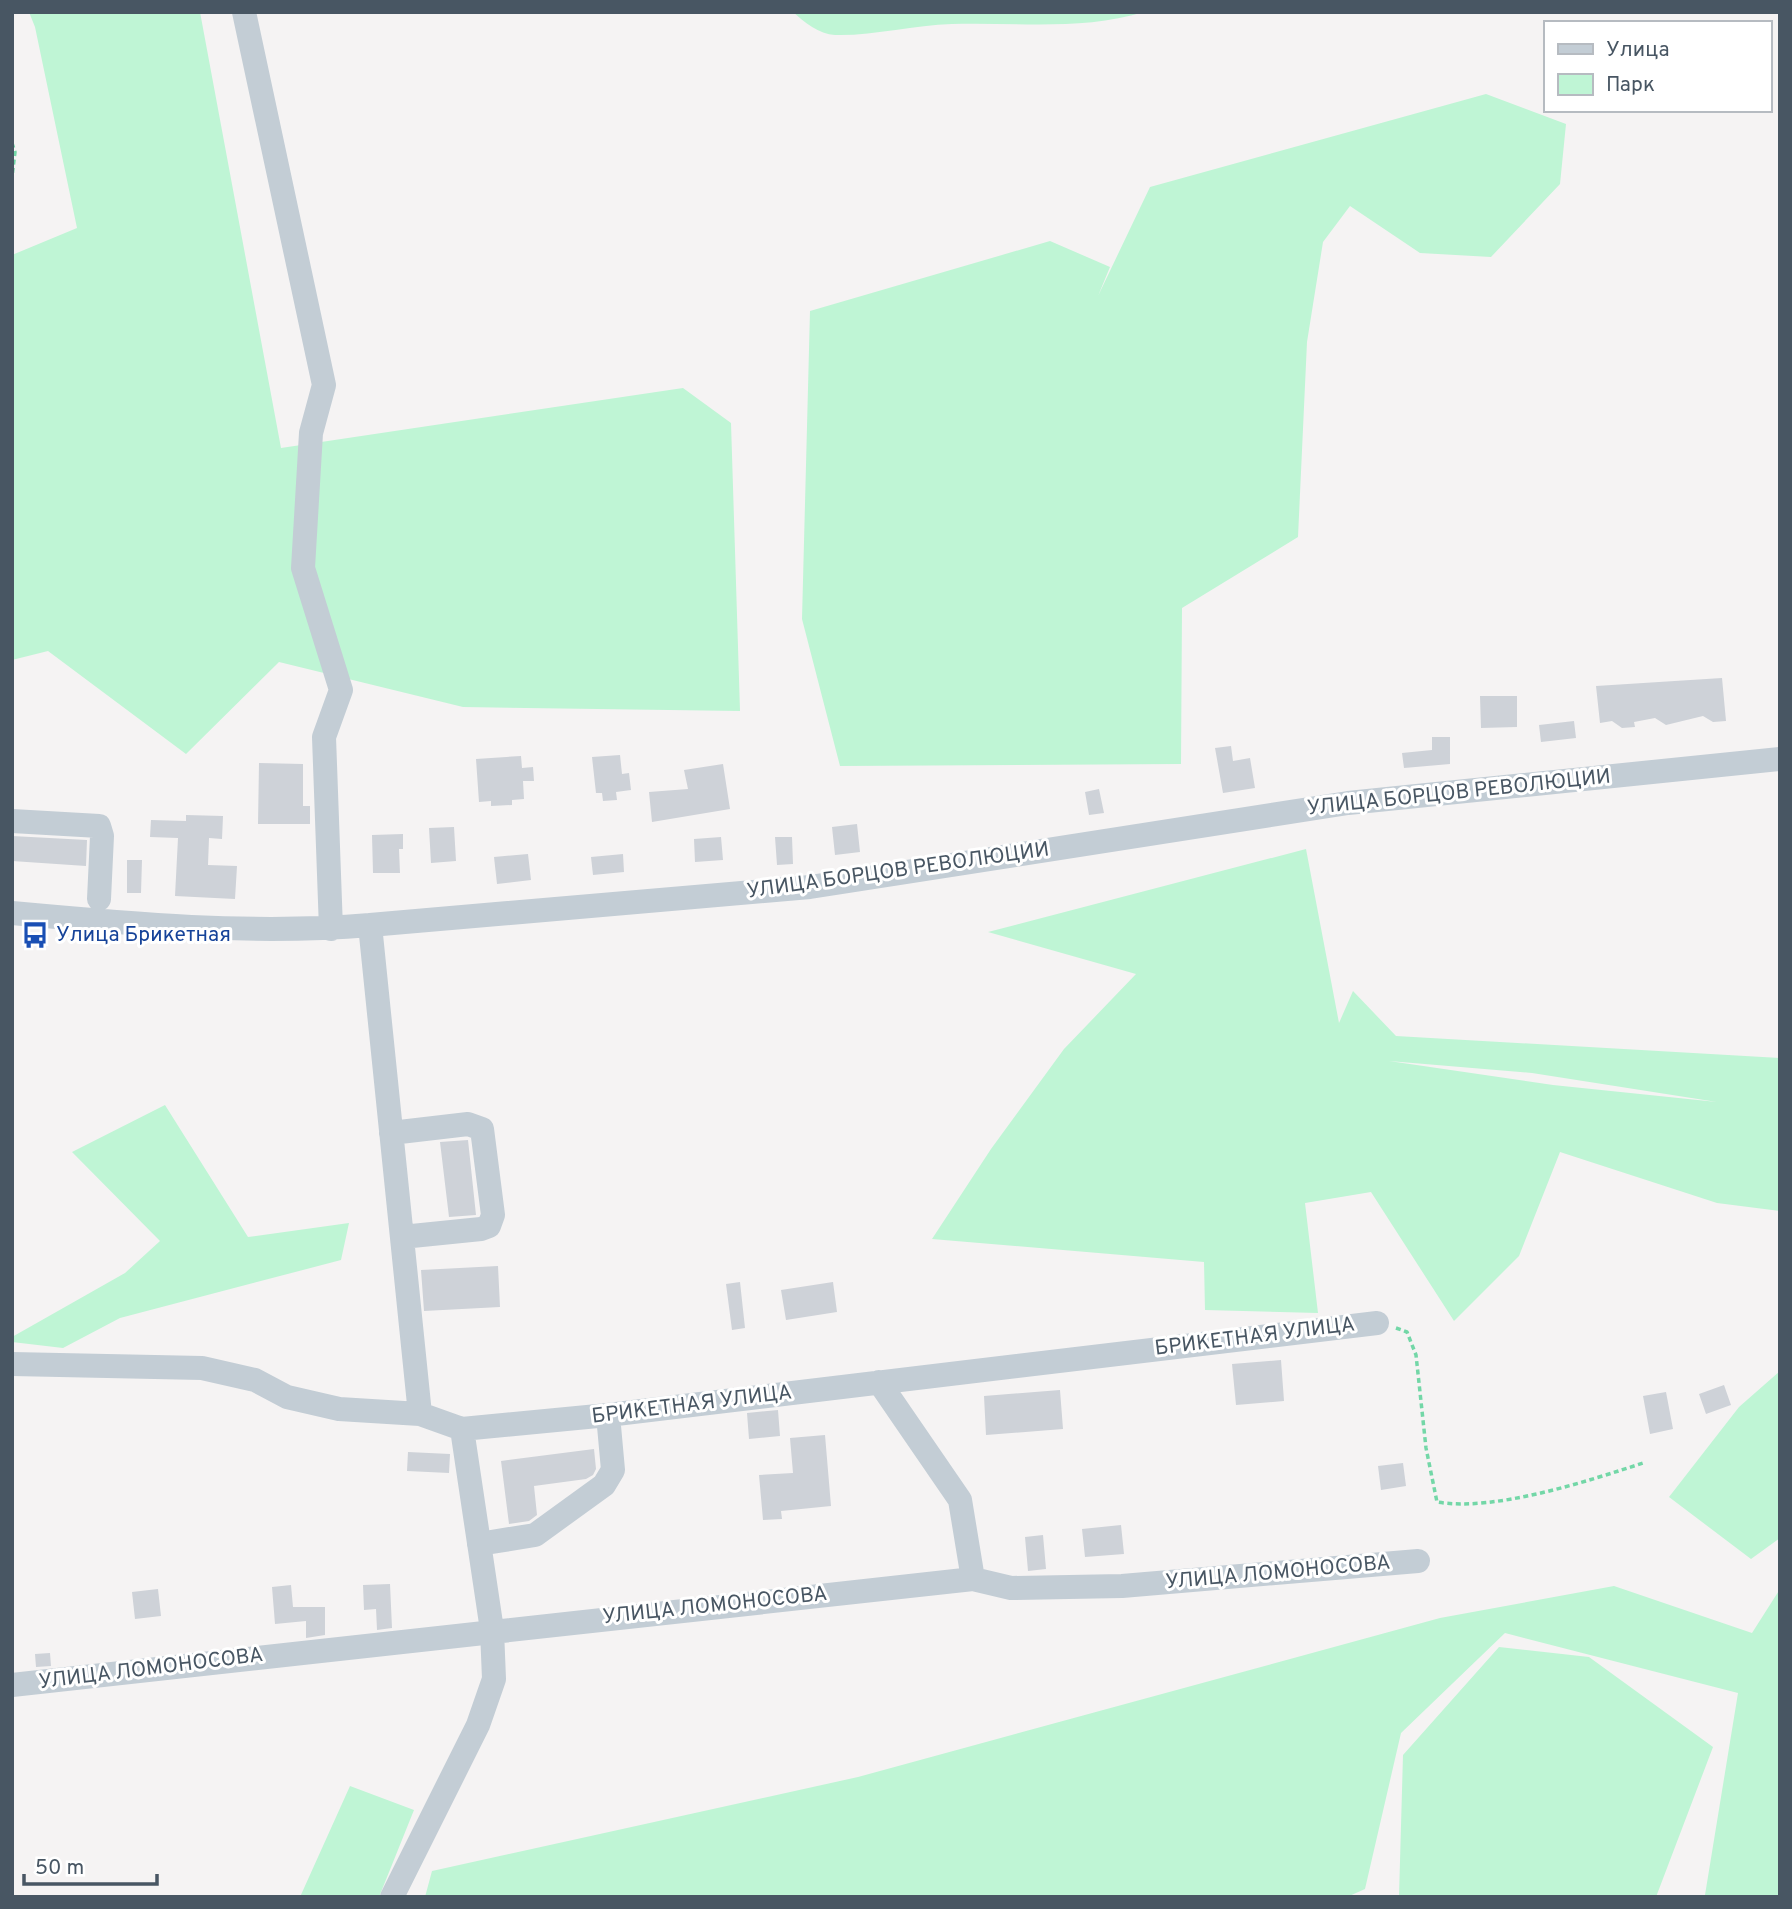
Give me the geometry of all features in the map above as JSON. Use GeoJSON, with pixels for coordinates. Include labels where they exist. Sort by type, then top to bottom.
{"type":"FeatureCollection","features":[{"type":"Feature","properties":{"kind":"street"},"geometry":{"type":"LineString","coordinates":[[244,12],[324,385],[311,433],[303,568],[341,690],[324,737],[331,929]]}},
{"type":"Feature","properties":{"kind":"street","name":"УЛИЦА БОРЦОВ РЕВОЛЮЦИИ"},"geometry":{"type":"LineString","coordinates":[[12,913],[114,922],[331,929],[370,926],[810,887],[1348,803],[1780,759]]}},
{"type":"Feature","properties":{"kind":"street"},"geometry":{"type":"LineString","coordinates":[[12,821],[99,826],[102,836],[99,899]]}},
{"type":"Feature","properties":{"kind":"street"},"geometry":{"type":"LineString","coordinates":[[370,926],[420,1414]]}},
{"type":"Feature","properties":{"kind":"street"},"geometry":{"type":"LineString","coordinates":[[391,1133],[468,1124],[482,1129],[493,1215],[489,1226],[481,1229],[402,1237]]}},
{"type":"Feature","properties":{"kind":"street","name":"БРИКЕТНАЯ УЛИЦА"},"geometry":{"type":"LineString","coordinates":[[12,1364],[202,1368],[255,1380],[287,1397],[339,1409],[420,1414],[462,1429],[608,1415],[1377,1322]]}},
{"type":"Feature","properties":{"kind":"street"},"geometry":{"type":"LineString","coordinates":[[879,1382],[960,1500],[973,1578]]}},
{"type":"Feature","properties":{"kind":"street"},"geometry":{"type":"LineString","coordinates":[[479,1544],[535,1535],[604,1485],[613,1470],[608,1415]]}},
{"type":"Feature","properties":{"kind":"street"},"geometry":{"type":"LineString","coordinates":[[392,1897],[478,1725],[494,1679],[492,1630],[462,1429]]}},
{"type":"Feature","properties":{"kind":"street","name":"УЛИЦА ЛОМОНОСОВА"},"geometry":{"type":"LineString","coordinates":[[12,1685],[973,1578],[1011,1588],[1122,1586],[1418,1561]]}},
{"type":"Feature","properties":{"kind":"path"},"geometry":{"type":"LineString","coordinates":[[12,143],[15,152],[12,177]]}},
{"type":"Feature","properties":{"kind":"path"},"geometry":{"type":"LineString","coordinates":[[1377,1322],[1407,1332],[1416,1355],[1426,1448],[1437,1502],[1460,1506],[1575,1485],[1643,1463]]}},
{"type":"Feature","properties":{"kind":"green space"},"geometry":{"type":"Polygon","coordinates":[[[29,12],[200,12],[281,448],[683,388],[731,423],[740,711],[463,707],[279,662],[186,754],[48,651],[12,660],[12,255],[77,228],[35,27],[29,12]]]}},
{"type":"Feature","properties":{"kind":"green space"},"geometry":{"type":"Polygon","coordinates":[[[793,12],[1144,12],[1073,24],[952,24],[835,35],[818,30],[793,12]]]}},
{"type":"Feature","properties":{"kind":"green space"},"geometry":{"type":"Polygon","coordinates":[[[1486,94],[1566,124],[1560,184],[1491,257],[1420,253],[1350,206],[1323,242],[1307,342],[1298,537],[1182,608],[1181,764],[840,766],[802,619],[810,311],[1050,241],[1110,267],[1098,296],[1150,187],[1486,94]]]}},
{"type":"Feature","properties":{"kind":"green space"},"geometry":{"type":"Polygon","coordinates":[[[1306,849],[1339,1023],[1353,991],[1396,1036],[1780,1058],[1780,1211],[1717,1203],[1560,1152],[1519,1256],[1454,1321],[1371,1192],[1305,1203],[1318,1313],[1205,1310],[1204,1262],[932,1239],[991,1149],[1064,1049],[1136,974],[988,932],[1306,849]],[[1389,1061],[1553,1085],[1717,1102],[1532,1073],[1389,1061]]]}},
{"type":"Feature","properties":{"kind":"green space"},"geometry":{"type":"Polygon","coordinates":[[[165,1105],[248,1237],[349,1223],[341,1260],[120,1318],[63,1348],[12,1342],[12,1337],[125,1273],[160,1241],[72,1152],[165,1105]]]}},
{"type":"Feature","properties":{"kind":"green space"},"geometry":{"type":"Polygon","coordinates":[[[1780,1371],[1780,1538],[1751,1559],[1669,1497],[1739,1407],[1780,1371]]]}},
{"type":"Feature","properties":{"kind":"green space"},"geometry":{"type":"Polygon","coordinates":[[[1614,1586],[1752,1633],[1780,1589],[1780,1897],[1705,1895],[1738,1693],[1505,1633],[1401,1733],[1365,1889],[1347,1897],[425,1897],[432,1871],[858,1777],[1440,1618],[1614,1586]]]}},
{"type":"Feature","properties":{"kind":"green space"},"geometry":{"type":"Polygon","coordinates":[[[1499,1647],[1589,1657],[1713,1747],[1656,1897],[1399,1897],[1403,1755],[1499,1647]]]}},
{"type":"Feature","properties":{"kind":"green space"},"geometry":{"type":"Polygon","coordinates":[[[350,1786],[414,1810],[379,1897],[300,1897],[350,1786]]]}},
{"type":"Feature","properties":{"kind":"building"},"geometry":{"type":"Polygon","coordinates":[[[1722,678],[1726,721],[1713,722],[1703,716],[1666,725],[1655,718],[1634,722],[1635,727],[1622,728],[1612,721],[1600,723],[1596,686],[1722,678]]]}},
{"type":"Feature","properties":{"kind":"building"},"geometry":{"type":"Polygon","coordinates":[[[1480,696],[1517,696],[1517,727],[1481,728],[1480,696]]]}},
{"type":"Feature","properties":{"kind":"building"},"geometry":{"type":"Polygon","coordinates":[[[1574,721],[1576,738],[1541,742],[1539,725],[1574,721]]]}},
{"type":"Feature","properties":{"kind":"building"},"geometry":{"type":"Polygon","coordinates":[[[1432,737],[1450,737],[1450,764],[1404,768],[1402,753],[1432,750],[1432,737]]]}},
{"type":"Feature","properties":{"kind":"building"},"geometry":{"type":"Polygon","coordinates":[[[1231,746],[1233,761],[1250,758],[1255,788],[1223,793],[1215,748],[1231,746]]]}},
{"type":"Feature","properties":{"kind":"building"},"geometry":{"type":"Polygon","coordinates":[[[620,755],[622,774],[629,773],[631,790],[616,792],[617,800],[603,801],[602,793],[596,793],[592,757],[620,755]]]}},
{"type":"Feature","properties":{"kind":"building"},"geometry":{"type":"Polygon","coordinates":[[[521,756],[522,768],[533,767],[534,781],[523,781],[524,799],[512,800],[512,805],[491,806],[491,801],[479,802],[476,759],[521,756]]]}},
{"type":"Feature","properties":{"kind":"building"},"geometry":{"type":"Polygon","coordinates":[[[259,763],[303,764],[303,806],[310,806],[310,824],[258,824],[259,763]]]}},
{"type":"Feature","properties":{"kind":"building"},"geometry":{"type":"Polygon","coordinates":[[[723,764],[730,809],[652,822],[649,792],[688,789],[684,770],[723,764]]]}},
{"type":"Feature","properties":{"kind":"building"},"geometry":{"type":"Polygon","coordinates":[[[1099,789],[1104,813],[1089,815],[1085,792],[1099,789]]]}},
{"type":"Feature","properties":{"kind":"building"},"geometry":{"type":"Polygon","coordinates":[[[186,815],[223,816],[222,839],[209,838],[208,865],[237,866],[235,899],[175,896],[178,838],[150,837],[151,820],[186,821],[186,815]]]}},
{"type":"Feature","properties":{"kind":"building"},"geometry":{"type":"Polygon","coordinates":[[[857,824],[860,852],[835,855],[832,827],[857,824]]]}},
{"type":"Feature","properties":{"kind":"building"},"geometry":{"type":"Polygon","coordinates":[[[454,827],[456,861],[431,863],[429,828],[454,827]]]}},
{"type":"Feature","properties":{"kind":"building"},"geometry":{"type":"Polygon","coordinates":[[[403,834],[403,849],[399,849],[400,873],[373,873],[372,835],[403,834]]]}},
{"type":"Feature","properties":{"kind":"building"},"geometry":{"type":"Polygon","coordinates":[[[12,836],[87,840],[86,866],[12,861],[12,836]]]}},
{"type":"Feature","properties":{"kind":"building"},"geometry":{"type":"Polygon","coordinates":[[[721,837],[723,860],[695,862],[694,839],[721,837]]]}},
{"type":"Feature","properties":{"kind":"building"},"geometry":{"type":"Polygon","coordinates":[[[775,837],[792,837],[793,864],[777,865],[775,837]]]}},
{"type":"Feature","properties":{"kind":"building"},"geometry":{"type":"Polygon","coordinates":[[[528,854],[531,880],[497,884],[494,857],[528,854]]]}},
{"type":"Feature","properties":{"kind":"building"},"geometry":{"type":"Polygon","coordinates":[[[623,854],[624,872],[593,875],[591,857],[623,854]]]}},
{"type":"Feature","properties":{"kind":"building"},"geometry":{"type":"Polygon","coordinates":[[[127,860],[142,860],[141,893],[127,893],[127,860]]]}},
{"type":"Feature","properties":{"kind":"building"},"geometry":{"type":"Polygon","coordinates":[[[468,1140],[476,1215],[449,1217],[440,1142],[468,1140]]]}},
{"type":"Feature","properties":{"kind":"building"},"geometry":{"type":"Polygon","coordinates":[[[498,1266],[500,1307],[424,1311],[421,1270],[498,1266]]]}},
{"type":"Feature","properties":{"kind":"building"},"geometry":{"type":"Polygon","coordinates":[[[740,1282],[745,1328],[732,1330],[726,1284],[740,1282]]]}},
{"type":"Feature","properties":{"kind":"building"},"geometry":{"type":"Polygon","coordinates":[[[833,1282],[837,1312],[786,1320],[781,1290],[833,1282]]]}},
{"type":"Feature","properties":{"kind":"building"},"geometry":{"type":"Polygon","coordinates":[[[1281,1360],[1284,1401],[1236,1405],[1232,1364],[1281,1360]]]}},
{"type":"Feature","properties":{"kind":"building"},"geometry":{"type":"Polygon","coordinates":[[[1724,1385],[1731,1405],[1706,1414],[1699,1394],[1724,1385]]]}},
{"type":"Feature","properties":{"kind":"building"},"geometry":{"type":"Polygon","coordinates":[[[1060,1390],[1063,1429],[986,1435],[984,1396],[1060,1390]]]}},
{"type":"Feature","properties":{"kind":"building"},"geometry":{"type":"Polygon","coordinates":[[[1666,1392],[1673,1429],[1650,1434],[1643,1396],[1666,1392]]]}},
{"type":"Feature","properties":{"kind":"building"},"geometry":{"type":"Polygon","coordinates":[[[778,1410],[780,1436],[749,1439],[747,1413],[778,1410]]]}},
{"type":"Feature","properties":{"kind":"building"},"geometry":{"type":"Polygon","coordinates":[[[825,1435],[831,1506],[781,1511],[782,1519],[763,1520],[759,1475],[793,1473],[790,1438],[825,1435]]]}},
{"type":"Feature","properties":{"kind":"building"},"geometry":{"type":"Polygon","coordinates":[[[594,1449],[596,1469],[593,1475],[586,1479],[534,1486],[537,1515],[529,1521],[509,1524],[501,1461],[594,1449]]]}},
{"type":"Feature","properties":{"kind":"building"},"geometry":{"type":"Polygon","coordinates":[[[408,1452],[450,1454],[449,1473],[407,1471],[408,1452]]]}},
{"type":"Feature","properties":{"kind":"building"},"geometry":{"type":"Polygon","coordinates":[[[1403,1463],[1406,1486],[1381,1490],[1378,1466],[1403,1463]]]}},
{"type":"Feature","properties":{"kind":"building"},"geometry":{"type":"Polygon","coordinates":[[[1121,1525],[1124,1554],[1085,1557],[1082,1529],[1121,1525]]]}},
{"type":"Feature","properties":{"kind":"building"},"geometry":{"type":"Polygon","coordinates":[[[1043,1535],[1046,1569],[1028,1571],[1025,1537],[1043,1535]]]}},
{"type":"Feature","properties":{"kind":"building"},"geometry":{"type":"Polygon","coordinates":[[[390,1584],[392,1628],[377,1630],[376,1609],[364,1610],[363,1585],[390,1584]]]}},
{"type":"Feature","properties":{"kind":"building"},"geometry":{"type":"Polygon","coordinates":[[[291,1585],[293,1607],[325,1607],[325,1635],[306,1638],[306,1621],[275,1624],[272,1587],[291,1585]]]}},
{"type":"Feature","properties":{"kind":"building"},"geometry":{"type":"Polygon","coordinates":[[[158,1589],[161,1616],[135,1619],[132,1592],[158,1589]]]}},
{"type":"Feature","properties":{"kind":"building"},"geometry":{"type":"Polygon","coordinates":[[[50,1653],[51,1666],[36,1667],[35,1654],[50,1653]]]}},
{"type":"Feature","properties":{"kind":"place","name":"Улица Брикетная"},"geometry":{"type":"Point","coordinates":[35,935]}}]}
